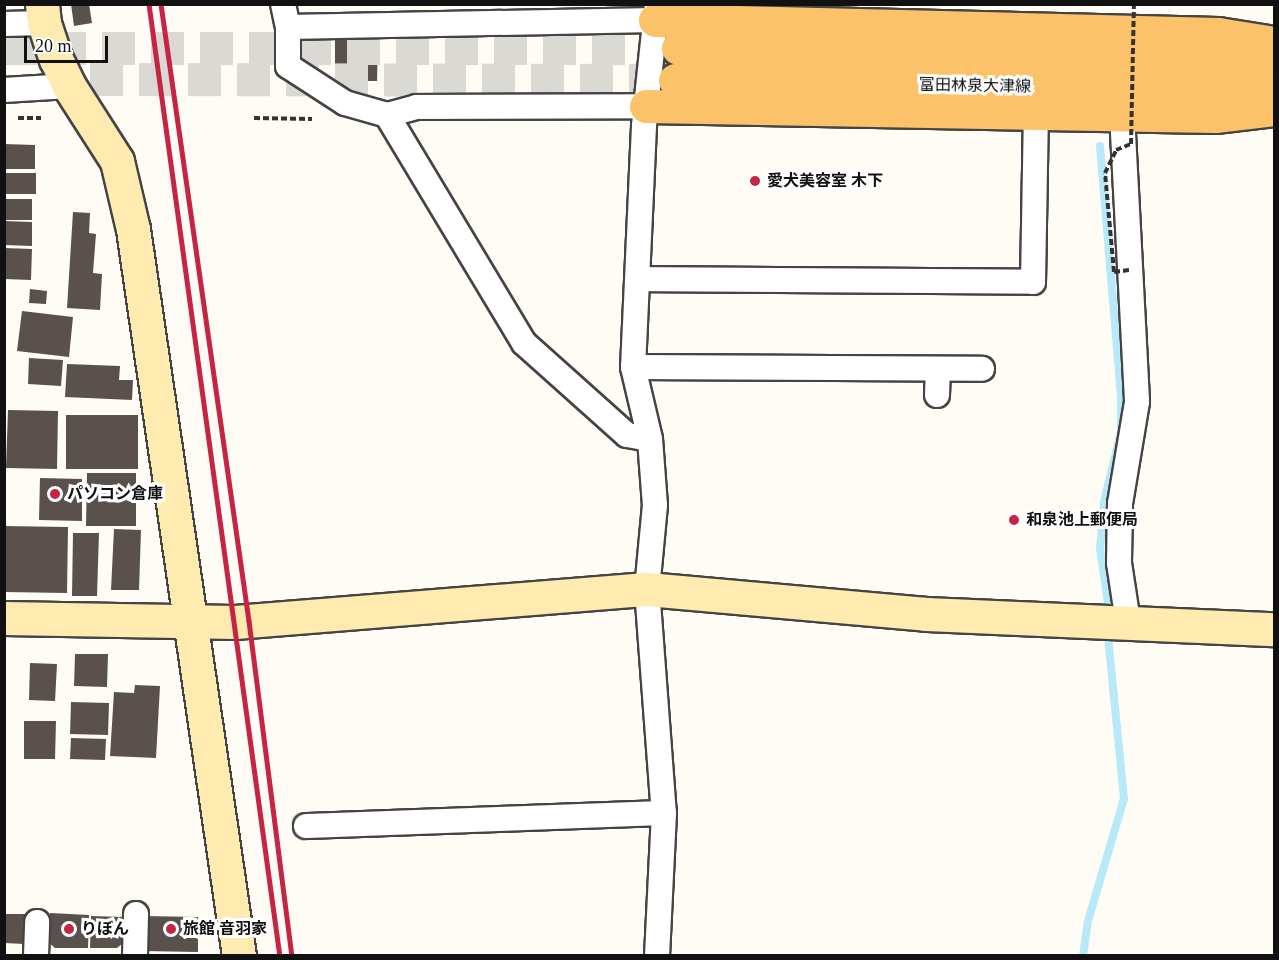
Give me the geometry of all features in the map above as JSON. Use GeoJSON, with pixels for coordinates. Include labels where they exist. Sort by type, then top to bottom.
{"type":"FeatureCollection","features":[{"type":"Feature","properties":{"kind":"main road"},"geometry":{"type":"LineString","coordinates":[[656,12],[839,14],[1218,34],[1275,43]]}},
{"type":"Feature","properties":{"kind":"main road","name":"富田林泉大津線"},"geometry":{"type":"LineString","coordinates":[[1275,60],[677,64],[1275,93]]}},
{"type":"Feature","properties":{"kind":"main road"},"geometry":{"type":"LineString","coordinates":[[646,105],[1215,116],[1275,109]]}},
{"type":"Feature","properties":{"kind":"street"},"geometry":{"type":"LineString","coordinates":[[646,105],[416,107],[387,115],[345,103],[288,66],[286,16],[656,12],[646,105],[633,367],[650,439],[655,506],[647,589],[664,813],[657,956]]}},
{"type":"Feature","properties":{"kind":"street"},"geometry":{"type":"LineString","coordinates":[[4,24],[43,14],[56,59],[69,86],[117,161],[131,218],[192,621],[239,956]]}},
{"type":"Feature","properties":{"kind":"street"},"geometry":{"type":"LineString","coordinates":[[4,90],[69,86]]}},
{"type":"Feature","properties":{"kind":"street"},"geometry":{"type":"LineString","coordinates":[[638,279],[1033,282],[1036,111]]}},
{"type":"Feature","properties":{"kind":"street"},"geometry":{"type":"LineString","coordinates":[[1122,114],[1137,402],[1120,504],[1119,563],[1128,622]]}},
{"type":"Feature","properties":{"kind":"street"},"geometry":{"type":"LineString","coordinates":[[387,115],[524,343],[627,435],[650,439]]}},
{"type":"Feature","properties":{"kind":"street"},"geometry":{"type":"LineString","coordinates":[[633,367],[982,369]]}},
{"type":"Feature","properties":{"kind":"street"},"geometry":{"type":"LineString","coordinates":[[937,395],[938,369]]}},
{"type":"Feature","properties":{"kind":"street"},"geometry":{"type":"LineString","coordinates":[[4,618],[249,621],[647,589],[926,614],[1275,629]]}},
{"type":"Feature","properties":{"kind":"street"},"geometry":{"type":"LineString","coordinates":[[306,826],[664,813]]}},
{"type":"Feature","properties":{"kind":"street"},"geometry":{"type":"LineString","coordinates":[[135,956],[136,914]]}},
{"type":"Feature","properties":{"kind":"street"},"geometry":{"type":"LineString","coordinates":[[36,956],[37,922]]}},
{"type":"Feature","properties":{"kind":"path"},"geometry":{"type":"LineString","coordinates":[[1129,270],[1114,272],[1105,173],[1116,150],[1131,144],[1134,4]]}},
{"type":"Feature","properties":{"kind":"path"},"geometry":{"type":"LineString","coordinates":[[14,117],[41,118]]}},
{"type":"Feature","properties":{"kind":"path"},"geometry":{"type":"LineString","coordinates":[[254,118],[312,119]]}},
{"type":"Feature","properties":{"kind":"building"},"geometry":{"type":"Polygon","coordinates":[[[71,4],[89,4],[92,23],[74,26],[71,4]]]}},
{"type":"Feature","properties":{"kind":"building"},"geometry":{"type":"Polygon","coordinates":[[[335,38],[378,39],[377,81],[335,81],[335,38]]]}},
{"type":"Feature","properties":{"kind":"building"},"geometry":{"type":"Polygon","coordinates":[[[4,144],[35,145],[35,169],[4,169],[4,144]]]}},
{"type":"Feature","properties":{"kind":"building"},"geometry":{"type":"Polygon","coordinates":[[[4,173],[36,173],[36,194],[4,194],[4,173]]]}},
{"type":"Feature","properties":{"kind":"building"},"geometry":{"type":"Polygon","coordinates":[[[4,199],[32,199],[32,220],[4,220],[4,199]]]}},
{"type":"Feature","properties":{"kind":"building"},"geometry":{"type":"Polygon","coordinates":[[[73,212],[90,213],[89,233],[96,234],[93,273],[102,274],[100,310],[67,308],[73,212]]]}},
{"type":"Feature","properties":{"kind":"building"},"geometry":{"type":"Polygon","coordinates":[[[4,221],[32,222],[32,246],[4,245],[4,221]]]}},
{"type":"Feature","properties":{"kind":"building"},"geometry":{"type":"Polygon","coordinates":[[[4,248],[32,249],[31,280],[4,279],[4,248]]]}},
{"type":"Feature","properties":{"kind":"building"},"geometry":{"type":"Polygon","coordinates":[[[30,289],[47,291],[46,304],[29,303],[30,289]]]}},
{"type":"Feature","properties":{"kind":"building"},"geometry":{"type":"Polygon","coordinates":[[[22,311],[73,317],[69,357],[17,351],[22,311]]]}},
{"type":"Feature","properties":{"kind":"building"},"geometry":{"type":"Polygon","coordinates":[[[29,358],[63,360],[61,386],[28,384],[29,358]]]}},
{"type":"Feature","properties":{"kind":"building"},"geometry":{"type":"Polygon","coordinates":[[[67,364],[120,366],[119,380],[133,380],[132,400],[65,397],[67,364]]]}},
{"type":"Feature","properties":{"kind":"building"},"geometry":{"type":"Polygon","coordinates":[[[8,410],[58,411],[57,469],[6,468],[8,410]]]}},
{"type":"Feature","properties":{"kind":"building"},"geometry":{"type":"Polygon","coordinates":[[[66,415],[138,415],[138,469],[66,469],[66,415]]]}},
{"type":"Feature","properties":{"kind":"building"},"geometry":{"type":"Polygon","coordinates":[[[87,473],[136,473],[136,526],[86,526],[87,473]]]}},
{"type":"Feature","properties":{"kind":"building"},"geometry":{"type":"Polygon","coordinates":[[[40,478],[82,479],[82,521],[39,520],[40,478]]]}},
{"type":"Feature","properties":{"kind":"building"},"geometry":{"type":"Polygon","coordinates":[[[4,526],[68,527],[67,593],[4,592],[4,526]]]}},
{"type":"Feature","properties":{"kind":"building"},"geometry":{"type":"Polygon","coordinates":[[[114,529],[141,530],[139,590],[111,590],[114,529]]]}},
{"type":"Feature","properties":{"kind":"building"},"geometry":{"type":"Polygon","coordinates":[[[73,533],[99,533],[97,596],[72,596],[73,533]]]}},
{"type":"Feature","properties":{"kind":"building"},"geometry":{"type":"Polygon","coordinates":[[[75,654],[108,654],[107,687],[74,686],[75,654]]]}},
{"type":"Feature","properties":{"kind":"building"},"geometry":{"type":"Polygon","coordinates":[[[30,663],[57,664],[55,701],[29,700],[30,663]]]}},
{"type":"Feature","properties":{"kind":"building"},"geometry":{"type":"Polygon","coordinates":[[[135,685],[160,686],[156,758],[110,756],[114,692],[134,693],[135,685]]]}},
{"type":"Feature","properties":{"kind":"building"},"geometry":{"type":"Polygon","coordinates":[[[71,702],[109,703],[108,735],[70,734],[71,702]]]}},
{"type":"Feature","properties":{"kind":"building"},"geometry":{"type":"Polygon","coordinates":[[[24,721],[56,721],[55,759],[24,759],[24,721]]]}},
{"type":"Feature","properties":{"kind":"building"},"geometry":{"type":"Polygon","coordinates":[[[71,738],[106,739],[105,760],[70,759],[71,738]]]}},
{"type":"Feature","properties":{"kind":"building","name":"りぼん"},"geometry":{"type":"Polygon","coordinates":[[[50,913],[89,915],[88,948],[55,948],[48,942],[50,913]]]}},
{"type":"Feature","properties":{"kind":"building"},"geometry":{"type":"Polygon","coordinates":[[[4,914],[26,914],[25,944],[4,943],[4,914]]]}},
{"type":"Feature","properties":{"kind":"building"},"geometry":{"type":"Polygon","coordinates":[[[91,916],[124,917],[123,943],[117,948],[90,948],[91,916]]]}},
{"type":"Feature","properties":{"kind":"building","name":"旅館 音羽家"},"geometry":{"type":"Polygon","coordinates":[[[144,916],[198,917],[198,952],[143,951],[144,916]]]}},
{"type":"Feature","properties":{"kind":"waterway"},"geometry":{"type":"LineString","coordinates":[[1100,146],[1121,397],[1121,432],[1104,502],[1100,549],[1108,603]]}},
{"type":"Feature","properties":{"kind":"waterway"},"geometry":{"type":"LineString","coordinates":[[1083,956],[1088,921],[1124,799],[1108,637]]}},
{"type":"Feature","properties":{"kind":"tunnel"},"geometry":{"type":"LineString","coordinates":[[4,48],[678,48]]}},
{"type":"Feature","properties":{"kind":"tunnel"},"geometry":{"type":"LineString","coordinates":[[41,79],[675,80]]}},
{"type":"Feature","properties":{"kind":"railway"},"geometry":{"type":"LineString","coordinates":[[149,4],[280,956]]}},
{"type":"Feature","properties":{"kind":"railway"},"geometry":{"type":"LineString","coordinates":[[161,4],[249,621],[292,956]]}},
{"type":"Feature","properties":{"kind":"place","name":"愛犬美容室 木下"},"geometry":{"type":"Point","coordinates":[755,181]}},
{"type":"Feature","properties":{"kind":"place","name":"パソコン倉庫"},"geometry":{"type":"Point","coordinates":[55,494]}},
{"type":"Feature","properties":{"kind":"place","name":"和泉池上郵便局"},"geometry":{"type":"Point","coordinates":[1014,520]}},
{"type":"Feature","properties":{"kind":"place","name":"りぼん"},"geometry":{"type":"Point","coordinates":[69,929]}},
{"type":"Feature","properties":{"kind":"place","name":"旅館 音羽家"},"geometry":{"type":"Point","coordinates":[171,929]}}]}
